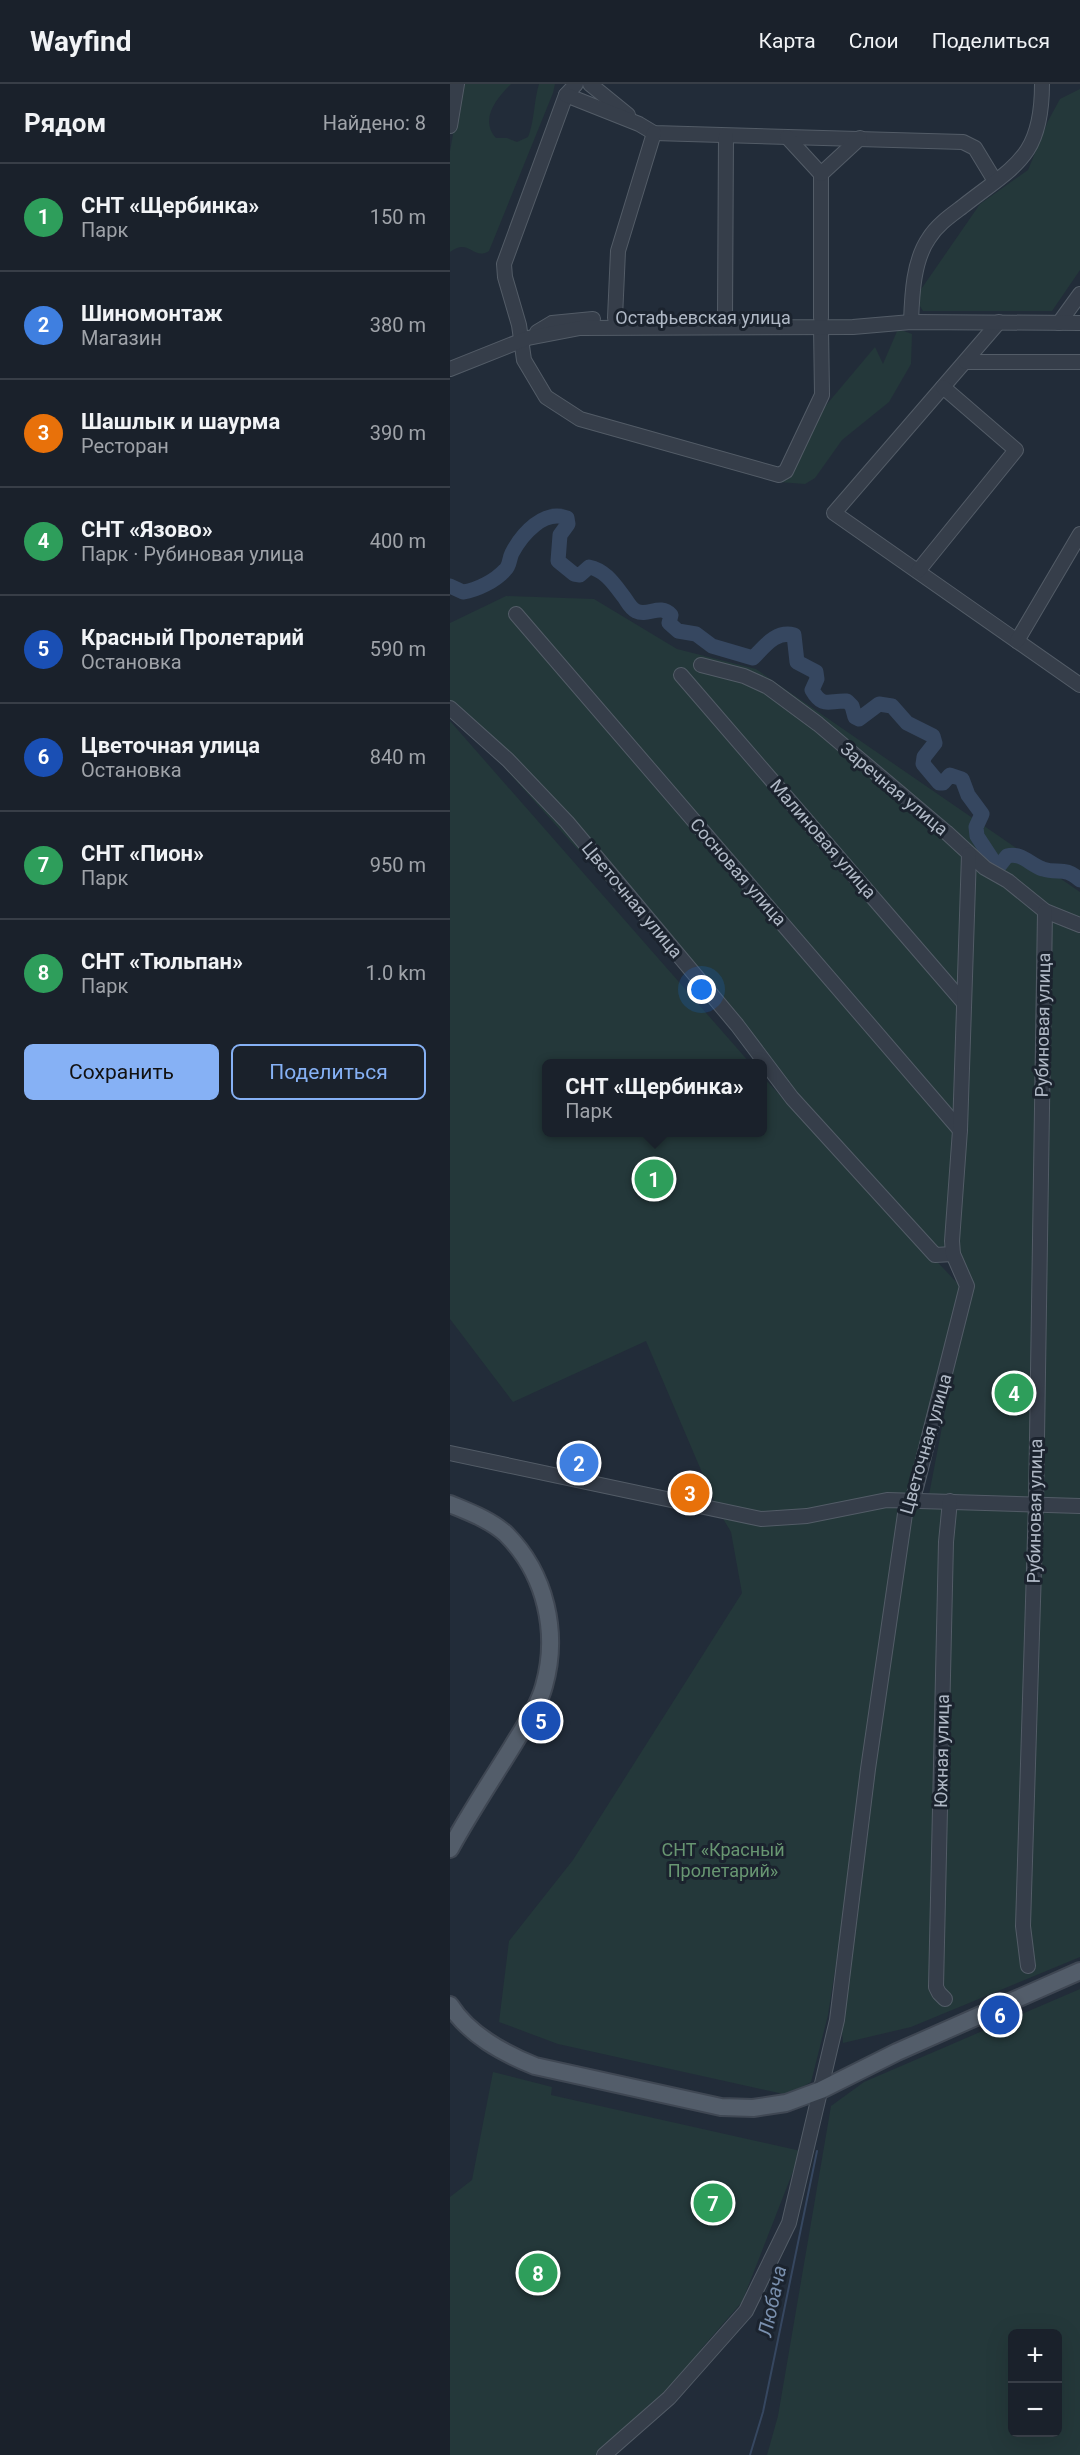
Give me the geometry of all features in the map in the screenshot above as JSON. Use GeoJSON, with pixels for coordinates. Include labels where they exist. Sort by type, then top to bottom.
{"type":"FeatureCollection","features":[{"type":"Feature","properties":{"kind":"main road"},"geometry":{"type":"LineString","coordinates":[[450,1504],[478,1516],[505,1533],[526,1558],[542,1587],[550,1623],[550,1656],[544,1688],[527,1722],[450,1848]]}},
{"type":"Feature","properties":{"kind":"main road"},"geometry":{"type":"LineString","coordinates":[[450,2005],[470,2029],[507,2054],[544,2068],[721,2107],[753,2108],[786,2103],[820,2090],[897,2052],[1080,1971]]}},
{"type":"Feature","properties":{"kind":"street"},"geometry":{"type":"LineString","coordinates":[[450,126],[457,84]]}},
{"type":"Feature","properties":{"kind":"street"},"geometry":{"type":"LineString","coordinates":[[576,84],[566,95],[504,264],[505,277],[524,340],[524,360],[546,397],[580,419],[779,475],[786,471],[822,395],[821,174],[787,137]]}},
{"type":"Feature","properties":{"kind":"street"},"geometry":{"type":"LineString","coordinates":[[590,84],[639,124],[654,133],[963,142],[975,148],[995,181]]}},
{"type":"Feature","properties":{"kind":"street"},"geometry":{"type":"LineString","coordinates":[[911,322],[912,291],[927,239],[940,225],[1015,166],[1033,144],[1041,118],[1042,84]]}},
{"type":"Feature","properties":{"kind":"street"},"geometry":{"type":"LineString","coordinates":[[566,95],[639,124]]}},
{"type":"Feature","properties":{"kind":"street"},"geometry":{"type":"LineString","coordinates":[[615,318],[618,251],[654,133]]}},
{"type":"Feature","properties":{"kind":"street"},"geometry":{"type":"LineString","coordinates":[[725,318],[726,136]]}},
{"type":"Feature","properties":{"kind":"street"},"geometry":{"type":"LineString","coordinates":[[821,174],[860,138]]}},
{"type":"Feature","properties":{"kind":"street"},"geometry":{"type":"LineString","coordinates":[[1059,323],[1080,294]]}},
{"type":"Feature","properties":{"kind":"street","name":"Остафьевская улица"},"geometry":{"type":"LineString","coordinates":[[524,340],[552,323],[572,319],[725,318],[867,326],[911,322],[1080,323]]}},
{"type":"Feature","properties":{"kind":"street","name":"Остафьевская улица"},"geometry":{"type":"LineString","coordinates":[[450,369],[524,340],[567,330],[616,326],[822,322]]}},
{"type":"Feature","properties":{"kind":"street"},"geometry":{"type":"LineString","coordinates":[[999,322],[834,513],[1080,685]]}},
{"type":"Feature","properties":{"kind":"street"},"geometry":{"type":"LineString","coordinates":[[966,362],[1080,363]]}},
{"type":"Feature","properties":{"kind":"street"},"geometry":{"type":"LineString","coordinates":[[918,571],[1016,450],[943,387]]}},
{"type":"Feature","properties":{"kind":"street"},"geometry":{"type":"LineString","coordinates":[[1017,641],[1080,534]]}},
{"type":"Feature","properties":{"kind":"street","name":"Сосновая улица"},"geometry":{"type":"LineString","coordinates":[[516,614],[960,1130]]}},
{"type":"Feature","properties":{"kind":"street","name":"Заречная улица"},"geometry":{"type":"LineString","coordinates":[[701,665],[744,675],[768,687],[818,724],[985,868],[1008,881],[1045,911],[1080,925]]}},
{"type":"Feature","properties":{"kind":"street","name":"Малиновая улица"},"geometry":{"type":"LineString","coordinates":[[681,675],[964,1003]]}},
{"type":"Feature","properties":{"kind":"street","name":"Цветочная улица"},"geometry":{"type":"LineString","coordinates":[[450,708],[508,760],[567,822],[762,1059]]}},
{"type":"Feature","properties":{"kind":"street"},"geometry":{"type":"LineString","coordinates":[[953,1254],[960,1130],[969,854]]}},
{"type":"Feature","properties":{"kind":"street","name":"Рубиновая улица"},"geometry":{"type":"LineString","coordinates":[[1028,1966],[1023,1926],[1036,1504],[1045,911]]}},
{"type":"Feature","properties":{"kind":"street","name":"Цветочная улица"},"geometry":{"type":"LineString","coordinates":[[604,2455],[669,2398],[746,2311],[789,2223],[837,2020],[868,1769],[906,1507],[912,1500],[947,1372],[967,1286],[953,1254],[935,1255],[868,1184],[792,1098],[767,1065]]}},
{"type":"Feature","properties":{"kind":"street"},"geometry":{"type":"LineString","coordinates":[[450,1453],[761,1519],[807,1516],[887,1500],[1080,1506]]}},
{"type":"Feature","properties":{"kind":"street","name":"Южная улица"},"geometry":{"type":"LineString","coordinates":[[945,1998],[936,1987],[946,1542],[950,1501]]}},
{"type":"Feature","properties":{"kind":"green space"},"geometry":{"type":"Polygon","coordinates":[[[462,84],[511,84],[492,109],[489,124],[496,138],[507,138],[517,142],[528,137],[539,84],[555,84],[489,251],[484,253],[462,247],[450,252],[450,151],[462,84]]]}},
{"type":"Feature","properties":{"kind":"green space"},"geometry":{"type":"Polygon","coordinates":[[[1080,89],[1080,270],[1052,311],[923,311],[915,298],[980,204],[1028,170],[1048,121],[1060,99],[1080,89]]]}},
{"type":"Feature","properties":{"kind":"green space"},"geometry":{"type":"Polygon","coordinates":[[[898,329],[912,334],[911,364],[889,402],[842,440],[815,478],[805,484],[779,482],[806,429],[875,347],[883,364],[898,329]]]}},
{"type":"Feature","properties":{"kind":"green space"},"geometry":{"type":"Polygon","coordinates":[[[506,596],[594,599],[677,649],[756,669],[1080,892],[1080,1957],[911,2027],[843,2043],[841,2022],[886,1672],[911,1515],[928,1500],[969,1286],[466,725],[450,718],[450,623],[506,596]]]}},
{"type":"Feature","properties":{"kind":"green space","name":"СНТ «Красный Пролетарий»"},"geometry":{"type":"Polygon","coordinates":[[[450,721],[746,1059],[542,1059],[542,1137],[767,1137],[767,1081],[961,1287],[902,1513],[866,1770],[828,2015],[811,2082],[788,2095],[558,2044],[499,2022],[509,1941],[573,1860],[742,1593],[731,1532],[718,1510],[646,1341],[513,1402],[450,1319],[450,721]]]}},
{"type":"Feature","properties":{"kind":"green space"},"geometry":{"type":"Polygon","coordinates":[[[1080,1989],[1080,2455],[767,2455],[778,2416],[831,2106],[864,2082],[1080,1989]]]}},
{"type":"Feature","properties":{"kind":"green space"},"geometry":{"type":"Polygon","coordinates":[[[493,2072],[552,2087],[551,2095],[801,2151],[742,2302],[702,2348],[669,2398],[605,2455],[450,2455],[450,2197],[472,2180],[493,2072]]]}},
{"type":"Feature","properties":{"kind":"waterway"},"geometry":{"type":"LineString","coordinates":[[450,586],[463,592],[486,584],[507,568],[516,546],[535,525],[550,517],[567,518],[568,524],[560,535],[558,561],[574,574],[580,575],[589,567],[600,571],[609,578],[636,611],[663,610],[671,615],[669,623],[678,631],[696,634],[712,646],[753,658],[776,637],[794,635],[797,662],[816,672],[817,679],[812,690],[820,700],[823,702],[847,701],[852,706],[855,717],[859,719],[879,704],[892,706],[907,723],[933,736],[935,743],[924,757],[923,764],[939,783],[943,783],[950,775],[962,779],[968,795],[982,814],[976,827],[977,836],[996,865],[1000,865],[1007,856],[1012,855],[1022,857],[1043,869],[1070,873],[1080,880]]}},
{"type":"Feature","properties":{"kind":"waterway","name":"Любача"},"geometry":{"type":"LineString","coordinates":[[750,2455],[763,2412],[817,2151]]}},
{"type":"Feature","properties":{"kind":"place","name":"СНТ «Щербинка»"},"geometry":{"type":"Point","coordinates":[654,1179]}},
{"type":"Feature","properties":{"kind":"place","name":"СНТ «Язово»"},"geometry":{"type":"Point","coordinates":[1014,1393]}},
{"type":"Feature","properties":{"kind":"place","name":"Шиномонтаж"},"geometry":{"type":"Point","coordinates":[579,1463]}},
{"type":"Feature","properties":{"kind":"place","name":"Шашлык и шаурма"},"geometry":{"type":"Point","coordinates":[690,1493]}},
{"type":"Feature","properties":{"kind":"place","name":"Красный Пролетарий"},"geometry":{"type":"Point","coordinates":[541,1721]}},
{"type":"Feature","properties":{"kind":"place","name":"Цветочная улица"},"geometry":{"type":"Point","coordinates":[1000,2015]}},
{"type":"Feature","properties":{"kind":"place","name":"СНТ «Пион»"},"geometry":{"type":"Point","coordinates":[713,2203]}},
{"type":"Feature","properties":{"kind":"place","name":"СНТ «Тюльпан»"},"geometry":{"type":"Point","coordinates":[538,2273]}}]}
